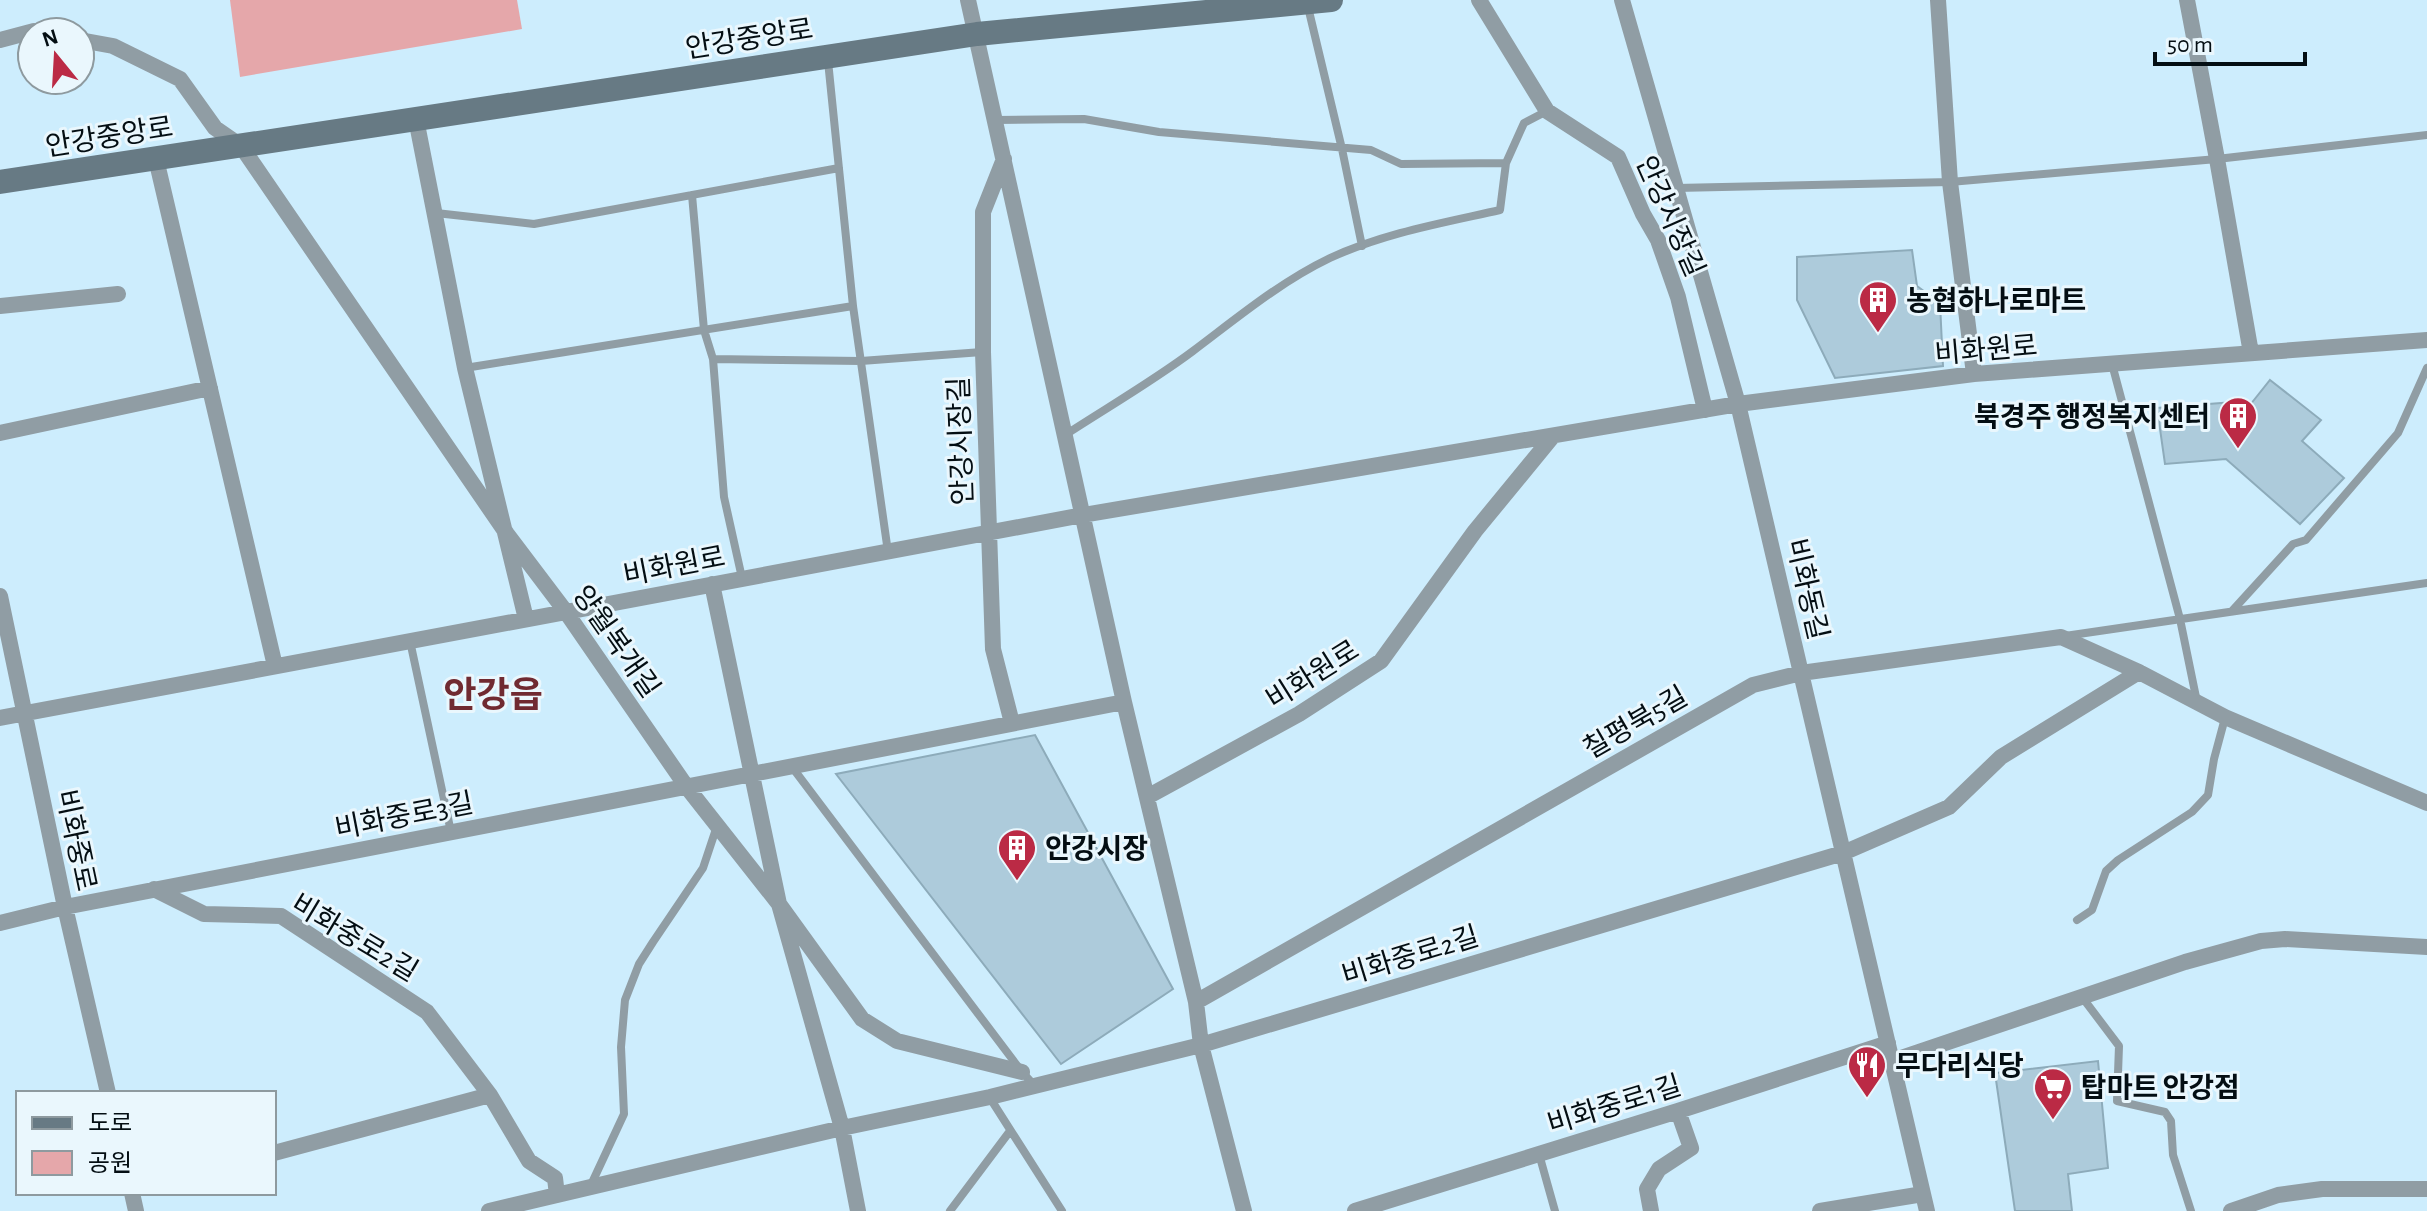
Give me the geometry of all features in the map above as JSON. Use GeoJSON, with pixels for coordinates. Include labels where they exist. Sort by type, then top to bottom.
{"type":"FeatureCollection","features":[{"type":"Feature","properties":{"kind":"main road","name":"안강중앙로"},"geometry":{"type":"LineString","coordinates":[[0,182],[977,34],[1319,1]]}},
{"type":"Feature","properties":{"kind":"street"},"geometry":{"type":"LineString","coordinates":[[968,0],[1124,702],[1196,1002],[1201,1045],[1244,1211]]}},
{"type":"Feature","properties":{"kind":"street","name":"안강시장길"},"geometry":{"type":"LineString","coordinates":[[1479,0],[1547,111],[1618,157],[1658,240],[1678,297],[1705,410]]}},
{"type":"Feature","properties":{"kind":"street","name":"비화동길"},"geometry":{"type":"LineString","coordinates":[[1622,0],[1738,404],[1925,1203],[1820,1211]]}},
{"type":"Feature","properties":{"kind":"street"},"geometry":{"type":"LineString","coordinates":[[1938,0],[1950,182],[1974,374]]}},
{"type":"Feature","properties":{"kind":"street"},"geometry":{"type":"LineString","coordinates":[[2187,0],[2251,353]]}},
{"type":"Feature","properties":{"kind":"street","name":"양월복개길"},"geometry":{"type":"LineString","coordinates":[[96,43],[113,46],[180,79],[215,128],[241,146],[507,534],[566,612],[686,786],[779,904],[862,1019],[897,1041],[1022,1072]]}},
{"type":"Feature","properties":{"kind":"street"},"geometry":{"type":"LineString","coordinates":[[416,119],[465,368],[526,619]]}},
{"type":"Feature","properties":{"kind":"street","name":"안강시장길"},"geometry":{"type":"LineString","coordinates":[[1004,158],[983,212],[983,352],[993,649],[1012,723]]}},
{"type":"Feature","properties":{"kind":"street"},"geometry":{"type":"LineString","coordinates":[[156,159],[275,666]]}},
{"type":"Feature","properties":{"kind":"street"},"geometry":{"type":"LineString","coordinates":[[0,306],[118,294]]}},
{"type":"Feature","properties":{"kind":"street","name":"비화원로"},"geometry":{"type":"LineString","coordinates":[[0,718],[1083,515],[1738,404],[1974,374],[2427,340]]}},
{"type":"Feature","properties":{"kind":"street"},"geometry":{"type":"LineString","coordinates":[[0,433],[210,388]]}},
{"type":"Feature","properties":{"kind":"street","name":"비화원로"},"geometry":{"type":"LineString","coordinates":[[1147,797],[1299,714],[1381,661],[1475,531],[1553,436]]}},
{"type":"Feature","properties":{"kind":"street"},"geometry":{"type":"LineString","coordinates":[[712,584],[779,904],[842,1128],[858,1211]]}},
{"type":"Feature","properties":{"kind":"street","name":"비화중로"},"geometry":{"type":"LineString","coordinates":[[0,596],[65,907],[108,1091]]}},
{"type":"Feature","properties":{"kind":"street"},"geometry":{"type":"LineString","coordinates":[[2061,637],[2139,672],[2225,717],[2427,803]]}},
{"type":"Feature","properties":{"kind":"street","name":"칠평북5길"},"geometry":{"type":"LineString","coordinates":[[1196,1002],[1753,685],[1801,673],[2061,637]]}},
{"type":"Feature","properties":{"kind":"street"},"geometry":{"type":"LineString","coordinates":[[1843,853],[1949,807],[2001,757],[2139,672]]}},
{"type":"Feature","properties":{"kind":"street","name":"비화중로3길"},"geometry":{"type":"LineString","coordinates":[[0,923],[154,889],[1124,702]]}},
{"type":"Feature","properties":{"kind":"street","name":"비화중로2길"},"geometry":{"type":"LineString","coordinates":[[489,1211],[532,1206],[557,1195],[590,1187],[990,1097],[1201,1045],[1843,853]]}},
{"type":"Feature","properties":{"kind":"street","name":"비화중로2길"},"geometry":{"type":"LineString","coordinates":[[154,889],[204,914],[281,916],[427,1012],[490,1095],[529,1161],[555,1178],[557,1195]]}},
{"type":"Feature","properties":{"kind":"street"},"geometry":{"type":"LineString","coordinates":[[1892,1061],[2185,962],[2261,941],[2285,939],[2427,947]]}},
{"type":"Feature","properties":{"kind":"street","name":"비화중로1길"},"geometry":{"type":"LineString","coordinates":[[1355,1211],[1888,1043]]}},
{"type":"Feature","properties":{"kind":"street"},"geometry":{"type":"LineString","coordinates":[[276,1152],[490,1095]]}},
{"type":"Feature","properties":{"kind":"street"},"geometry":{"type":"LineString","coordinates":[[1651,1211],[1647,1189],[1659,1169],[1691,1148],[1678,1111]]}},
{"type":"Feature","properties":{"kind":"street"},"geometry":{"type":"LineString","coordinates":[[2231,1211],[2278,1195],[2322,1189],[2427,1189]]}},
{"type":"Feature","properties":{"kind":"lane"},"geometry":{"type":"LineString","coordinates":[[1319,1],[1342,149],[1362,246]]}},
{"type":"Feature","properties":{"kind":"lane"},"geometry":{"type":"LineString","coordinates":[[828,56],[853,306],[888,552]]}},
{"type":"Feature","properties":{"kind":"lane"},"geometry":{"type":"LineString","coordinates":[[1065,435],[1192,352],[1291,280],[1330,258],[1398,232],[1500,210],[1506,163],[1524,123],[1547,111]]}},
{"type":"Feature","properties":{"kind":"lane"},"geometry":{"type":"LineString","coordinates":[[996,120],[1084,119],[1159,132],[1371,150],[1401,164],[1506,163]]}},
{"type":"Feature","properties":{"kind":"lane"},"geometry":{"type":"LineString","coordinates":[[1676,188],[1950,182],[2217,159],[2427,135]]}},
{"type":"Feature","properties":{"kind":"lane"},"geometry":{"type":"LineString","coordinates":[[435,213],[534,224],[839,168]]}},
{"type":"Feature","properties":{"kind":"lane"},"geometry":{"type":"LineString","coordinates":[[692,195],[704,330],[713,359],[724,497],[742,578]]}},
{"type":"Feature","properties":{"kind":"lane"},"geometry":{"type":"LineString","coordinates":[[465,368],[853,306]]}},
{"type":"Feature","properties":{"kind":"lane"},"geometry":{"type":"LineString","coordinates":[[713,359],[861,361],[983,352]]}},
{"type":"Feature","properties":{"kind":"lane"},"geometry":{"type":"LineString","coordinates":[[2112,364],[2180,619],[2198,703]]}},
{"type":"Feature","properties":{"kind":"lane"},"geometry":{"type":"LineString","coordinates":[[2232,612],[2293,544],[2306,540],[2398,433],[2427,368]]}},
{"type":"Feature","properties":{"kind":"lane"},"geometry":{"type":"LineString","coordinates":[[2061,637],[2427,583]]}},
{"type":"Feature","properties":{"kind":"lane"},"geometry":{"type":"LineString","coordinates":[[410,641],[451,832]]}},
{"type":"Feature","properties":{"kind":"lane"},"geometry":{"type":"LineString","coordinates":[[2077,920],[2092,910],[2106,871],[2192,812],[2208,795],[2225,717]]}},
{"type":"Feature","properties":{"kind":"lane"},"geometry":{"type":"LineString","coordinates":[[791,766],[1034,1085]]}},
{"type":"Feature","properties":{"kind":"lane"},"geometry":{"type":"LineString","coordinates":[[590,1187],[624,1114],[621,1047],[625,1000],[639,964],[703,868],[717,825]]}},
{"type":"Feature","properties":{"kind":"lane"},"geometry":{"type":"LineString","coordinates":[[2081,996],[2119,1046],[2117,1101],[2165,1112],[2171,1121],[2173,1155],[2191,1211]]}},
{"type":"Feature","properties":{"kind":"lane"},"geometry":{"type":"LineString","coordinates":[[990,1097],[1062,1211]]}},
{"type":"Feature","properties":{"kind":"lane"},"geometry":{"type":"LineString","coordinates":[[950,1211],[1010,1131]]}},
{"type":"Feature","properties":{"kind":"lane"},"geometry":{"type":"LineString","coordinates":[[1539,1154],[1555,1211]]}},
{"type":"Feature","properties":{"kind":"green space"},"geometry":{"type":"Polygon","coordinates":[[[230,0],[517,0],[522,29],[240,77],[230,0]]]}},
{"type":"Feature","properties":{"kind":"building","name":"농협하나로마트"},"geometry":{"type":"Polygon","coordinates":[[[1912,250],[1917,286],[1940,303],[1943,366],[1835,378],[1797,300],[1797,257],[1912,250]]]}},
{"type":"Feature","properties":{"kind":"building","name":"북경주 행정복지센터"},"geometry":{"type":"Polygon","coordinates":[[[2270,380],[2321,420],[2302,441],[2344,478],[2300,524],[2226,459],[2165,464],[2157,408],[2234,402],[2250,405],[2270,380]]]}},
{"type":"Feature","properties":{"kind":"building","name":"안강시장"},"geometry":{"type":"Polygon","coordinates":[[[1035,735],[1173,989],[1061,1064],[836,774],[1035,735]]]}},
{"type":"Feature","properties":{"kind":"building","name":"탑마트 안강점"},"geometry":{"type":"Polygon","coordinates":[[[2098,1061],[2108,1168],[2068,1174],[2072,1211],[2015,1211],[1995,1073],[2098,1061]]]}},
{"type":"Feature","properties":{"kind":"place","name":"농협하나로마트"},"geometry":{"type":"Point","coordinates":[1878,334]}},
{"type":"Feature","properties":{"kind":"place","name":"북경주 행정복지센터"},"geometry":{"type":"Point","coordinates":[2238,450]}},
{"type":"Feature","properties":{"kind":"place","name":"안강시장"},"geometry":{"type":"Point","coordinates":[1017,882]}},
{"type":"Feature","properties":{"kind":"place","name":"무다리식당"},"geometry":{"type":"Point","coordinates":[1867,1099]}},
{"type":"Feature","properties":{"kind":"place","name":"탑마트 안강점"},"geometry":{"type":"Point","coordinates":[2053,1121]}},
{"type":"Feature","properties":{"kind":"district","name":"안강읍"},"geometry":{"type":"Point","coordinates":[493,694]}}]}
